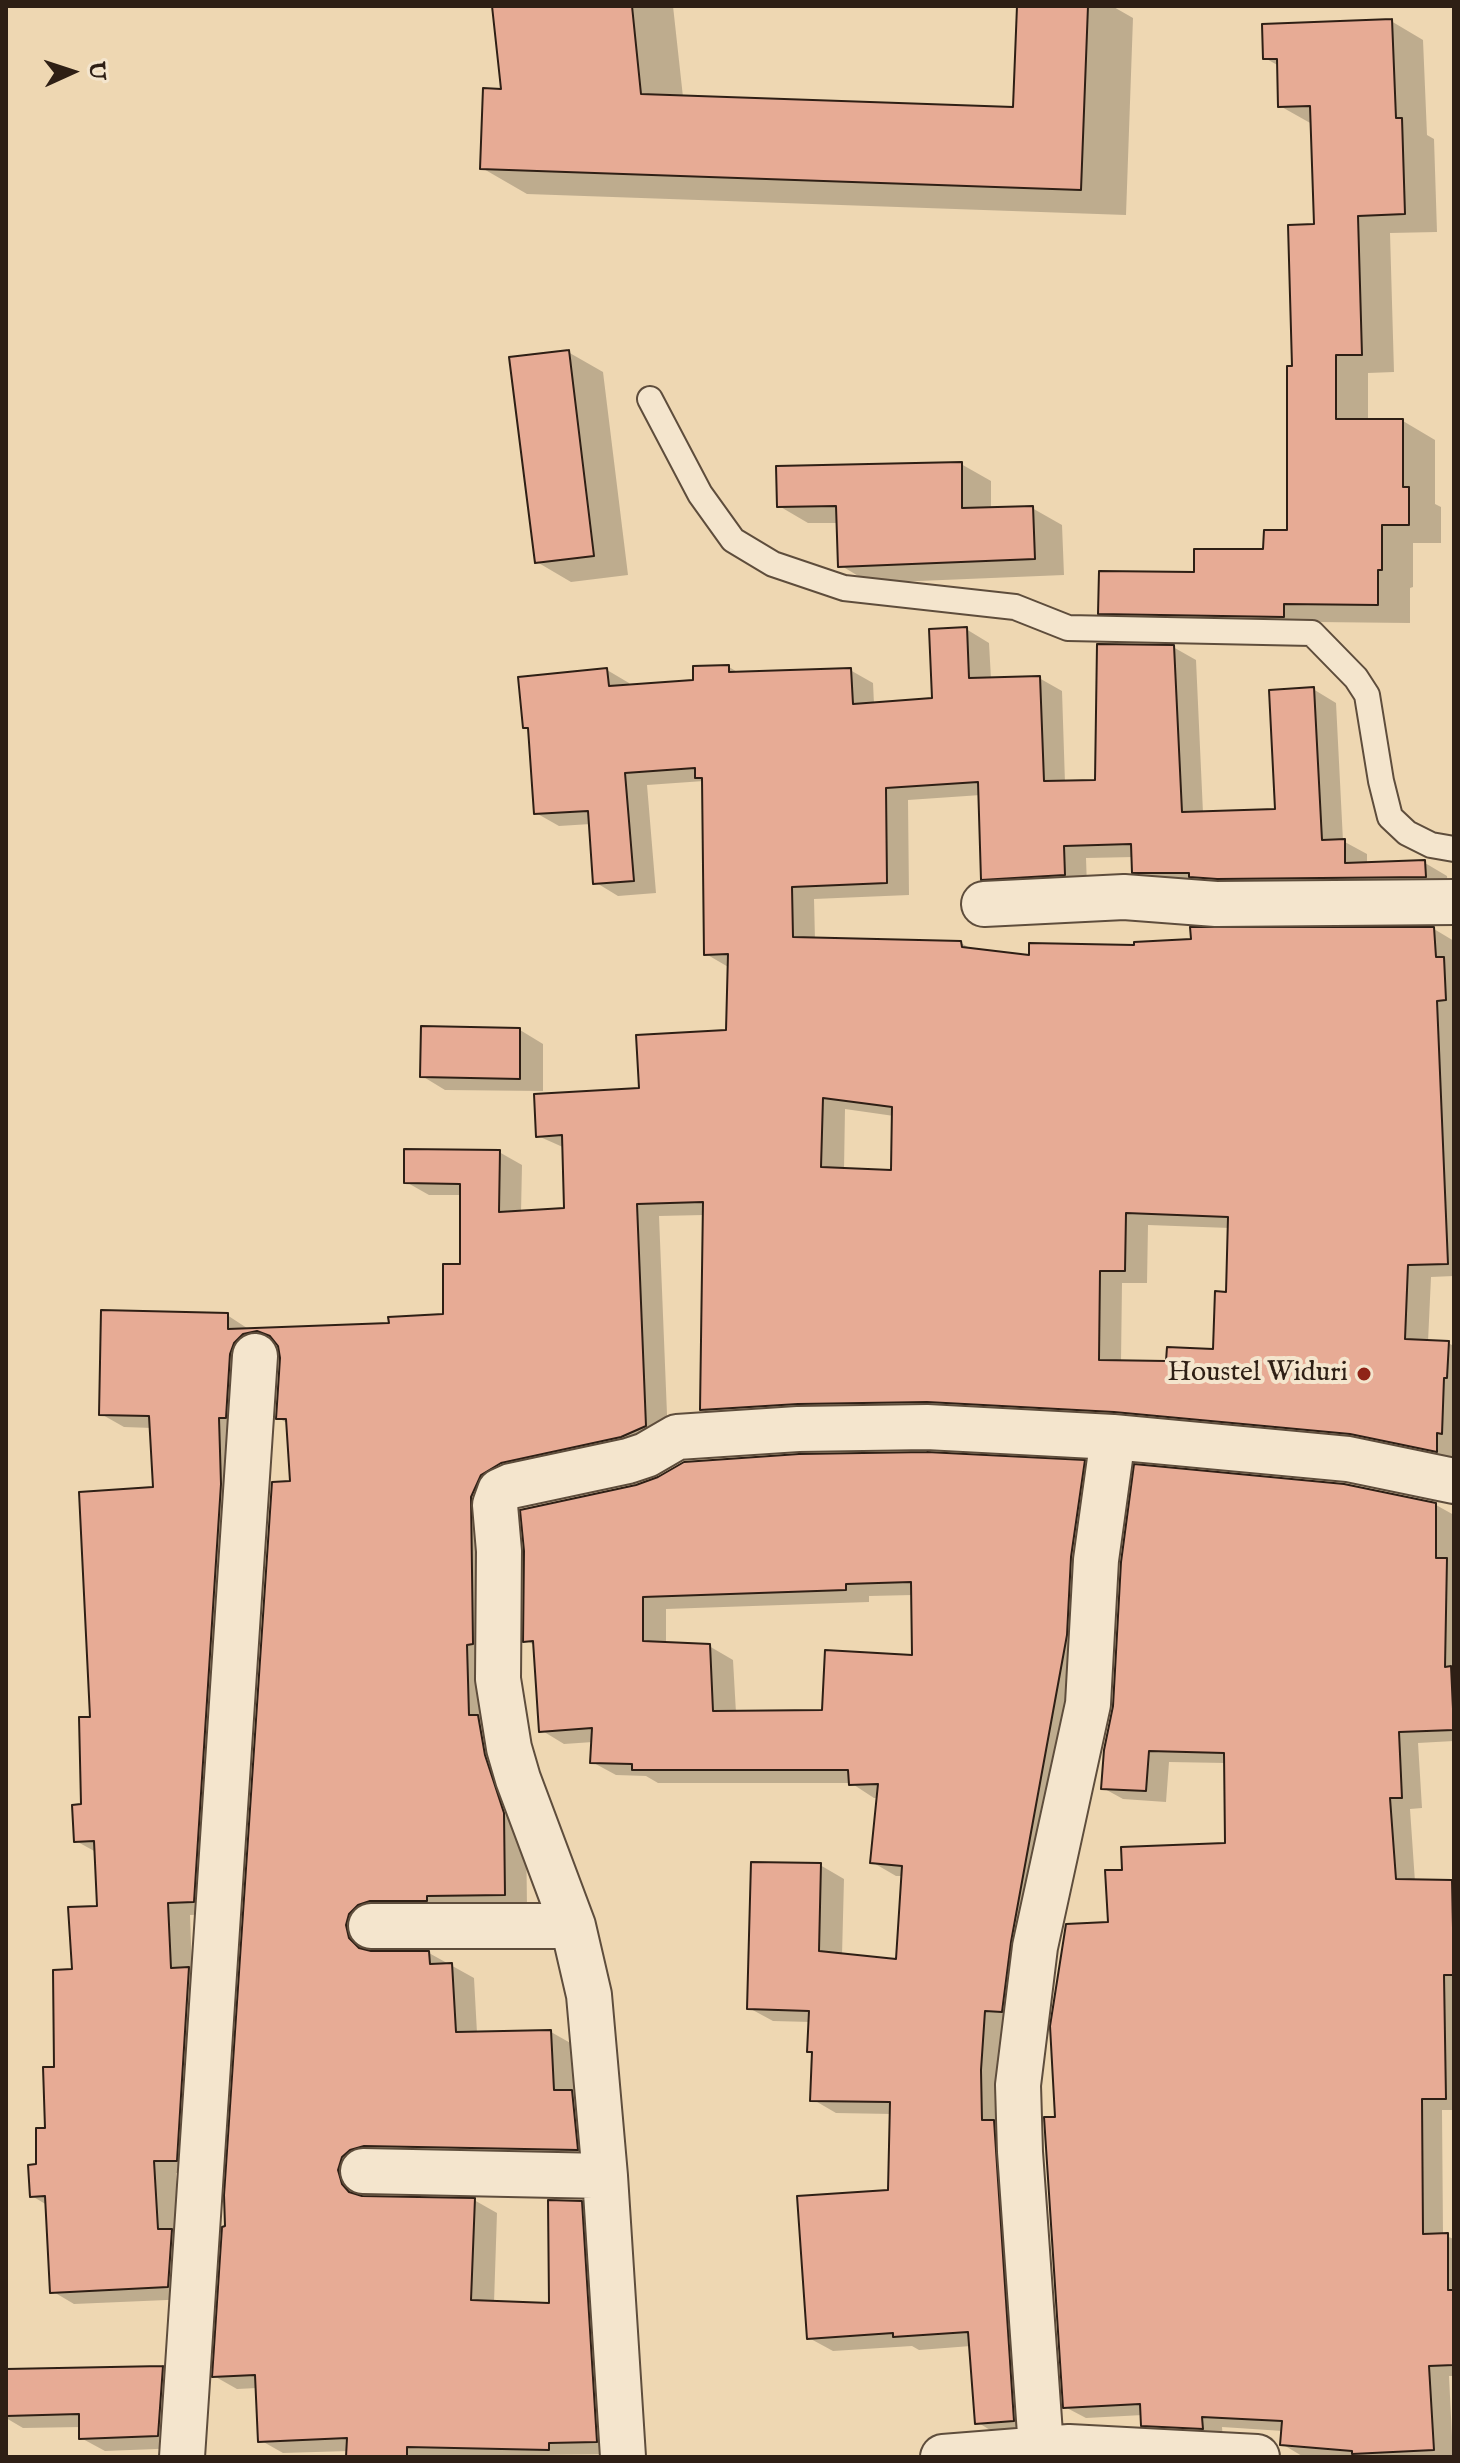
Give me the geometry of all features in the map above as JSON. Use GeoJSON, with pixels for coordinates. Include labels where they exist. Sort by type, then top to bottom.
{"type":"FeatureCollection","features":[{"type":"Feature","properties":{"kind":"street"},"geometry":{"type":"LineString","coordinates":[[984,904],[1124,897],[1216,904],[1454,902]]}},
{"type":"Feature","properties":{"kind":"street"},"geometry":{"type":"LineString","coordinates":[[182,2457],[255,1356]]}},
{"type":"Feature","properties":{"kind":"street"},"geometry":{"type":"LineString","coordinates":[[623,2457],[605,2176],[589,1995],[573,1926],[509,1748],[498,1679],[499,1551],[495,1505],[500,1491],[628,1461],[646,1455],[677,1437],[798,1429],[927,1427],[1113,1437],[1348,1459],[1454,1481]]}},
{"type":"Feature","properties":{"kind":"street"},"geometry":{"type":"LineString","coordinates":[[1060,2451],[1020,2152],[1018,2085],[1035,1947],[1088,1704],[1096,1560],[1113,1437]]}},
{"type":"Feature","properties":{"kind":"street"},"geometry":{"type":"LineString","coordinates":[[371,1926],[573,1926]]}},
{"type":"Feature","properties":{"kind":"street"},"geometry":{"type":"LineString","coordinates":[[363,2171],[605,2176]]}},
{"type":"Feature","properties":{"kind":"street"},"geometry":{"type":"LineString","coordinates":[[943,2457],[1060,2451],[1257,2457]]}},
{"type":"Feature","properties":{"kind":"lane"},"geometry":{"type":"LineString","coordinates":[[650,399],[700,494],[733,540],[773,564],[844,588],[1015,607],[1068,628],[1312,633],[1356,678],[1367,695],[1390,817],[1407,833],[1431,845],[1454,849]]}},
{"type":"Feature","properties":{"kind":"building"},"geometry":{"type":"Polygon","coordinates":[[[492,6],[632,6],[641,94],[1013,107],[1017,6],[1088,6],[1081,190],[480,169],[483,88],[501,89],[492,6]]]}},
{"type":"Feature","properties":{"kind":"building"},"geometry":{"type":"Polygon","coordinates":[[[1392,19],[1396,118],[1402,118],[1405,214],[1358,216],[1362,355],[1336,355],[1336,419],[1403,419],[1403,487],[1409,487],[1409,525],[1382,525],[1378,605],[1284,604],[1284,617],[1098,614],[1099,571],[1194,572],[1194,549],[1263,549],[1264,530],[1287,530],[1287,366],[1292,366],[1288,225],[1314,224],[1310,106],[1278,107],[1277,59],[1263,59],[1262,24],[1392,19]]]}},
{"type":"Feature","properties":{"kind":"building"},"geometry":{"type":"Polygon","coordinates":[[[569,350],[594,556],[535,563],[509,357],[569,350]]]}},
{"type":"Feature","properties":{"kind":"building"},"geometry":{"type":"Polygon","coordinates":[[[962,462],[962,508],[1033,506],[1035,559],[838,567],[836,506],[777,507],[776,466],[962,462]]]}},
{"type":"Feature","properties":{"kind":"building"},"geometry":{"type":"Polygon","coordinates":[[[967,627],[969,678],[1040,676],[1044,781],[1095,780],[1097,644],[1174,645],[1182,812],[1275,809],[1269,690],[1314,687],[1322,840],[1345,839],[1345,863],[1425,860],[1426,877],[1217,879],[1189,877],[1189,873],[1132,873],[1131,844],[1064,846],[1065,875],[981,880],[978,782],[886,788],[887,883],[792,887],[793,937],[961,941],[962,947],[1029,955],[1029,943],[1134,945],[1134,942],[1191,939],[1190,927],[1434,927],[1436,957],[1444,957],[1446,1000],[1437,1001],[1448,1264],[1408,1265],[1405,1339],[1449,1341],[1442,1434],[1437,1433],[1437,1452],[1350,1434],[1114,1412],[927,1402],[798,1404],[700,1410],[703,1202],[637,1204],[646,1426],[621,1437],[501,1463],[481,1475],[471,1497],[473,1644],[467,1645],[469,1715],[478,1715],[485,1755],[504,1813],[505,1895],[427,1896],[427,1901],[370,1901],[358,1905],[349,1914],[346,1925],[349,1938],[359,1948],[371,1951],[429,1951],[430,1964],[452,1963],[456,2032],[551,2030],[554,2090],[572,2090],[578,2150],[364,2146],[350,2150],[342,2157],[338,2170],[342,2184],[349,2192],[362,2196],[475,2198],[471,2300],[549,2303],[548,2200],[582,2201],[597,2442],[549,2443],[549,2450],[407,2447],[407,2457],[346,2457],[347,2438],[258,2442],[255,2375],[212,2377],[222,2227],[225,2226],[224,2195],[272,1482],[290,1481],[286,1419],[276,1419],[278,1346],[270,1336],[257,1331],[243,1334],[234,1343],[230,1354],[226,1418],[219,1418],[221,1484],[194,1902],[168,1903],[171,1968],[189,1967],[177,2161],[154,2161],[158,2229],[172,2229],[168,2287],[50,2293],[45,2196],[30,2197],[28,2165],[36,2164],[36,2128],[45,2128],[43,2067],[54,2067],[53,1970],[72,1969],[68,1907],[97,1906],[94,1841],[74,1842],[72,1805],[81,1804],[79,1717],[90,1717],[79,1492],[153,1487],[149,1416],[99,1415],[101,1310],[228,1313],[228,1329],[389,1323],[388,1317],[443,1314],[443,1264],[460,1264],[460,1184],[404,1183],[404,1149],[500,1150],[499,1212],[564,1208],[562,1135],[536,1137],[534,1094],[639,1088],[636,1035],[726,1030],[728,954],[704,955],[702,778],[695,778],[695,768],[625,773],[634,881],[593,884],[588,811],[534,814],[528,728],[523,728],[518,677],[607,668],[609,686],[693,680],[693,666],[729,665],[729,672],[851,668],[853,704],[932,698],[929,629],[967,627]],[[823,1098],[821,1167],[891,1170],[892,1107],[823,1098]],[[1126,1213],[1125,1271],[1100,1271],[1099,1360],[1166,1361],[1167,1347],[1213,1349],[1215,1291],[1226,1292],[1228,1217],[1126,1213]]]}},
{"type":"Feature","properties":{"kind":"building"},"geometry":{"type":"Polygon","coordinates":[[[421,1026],[520,1028],[520,1079],[420,1077],[421,1026]]]}},
{"type":"Feature","properties":{"kind":"building"},"geometry":{"type":"Polygon","coordinates":[[[927,1452],[1085,1460],[1071,1557],[1067,1635],[1011,1942],[1002,2012],[985,2011],[982,2120],[994,2120],[1014,2421],[975,2424],[968,2332],[807,2339],[797,2196],[888,2190],[890,2102],[810,2101],[812,2052],[807,2052],[809,2011],[747,2009],[751,1862],[821,1863],[819,1951],[896,1959],[902,1866],[870,1863],[878,1784],[849,1785],[848,1770],[632,1770],[632,1764],[590,1763],[592,1728],[539,1732],[533,1641],[523,1642],[524,1551],[520,1510],[636,1485],[684,1462],[799,1454],[927,1452]],[[911,1582],[846,1584],[846,1590],[643,1597],[643,1641],[710,1644],[713,1711],[822,1710],[825,1650],[912,1655],[911,1582]]]}},
{"type":"Feature","properties":{"kind":"building"},"geometry":{"type":"Polygon","coordinates":[[[1134,1464],[1344,1484],[1436,1503],[1436,1558],[1447,1558],[1445,1667],[1451,1666],[1454,1730],[1399,1732],[1402,1798],[1390,1798],[1396,1879],[1452,1880],[1454,1975],[1444,1975],[1446,2099],[1422,2099],[1423,2234],[1448,2233],[1448,2290],[1453,2290],[1454,2365],[1429,2366],[1434,2450],[1352,2454],[1352,2451],[1280,2445],[1282,2421],[1202,2417],[1203,2429],[1141,2426],[1140,2404],[1063,2408],[1044,2117],[1055,2117],[1050,2026],[1066,1924],[1108,1922],[1105,1870],[1122,1870],[1121,1847],[1225,1843],[1224,1753],[1149,1751],[1146,1791],[1101,1789],[1104,1750],[1113,1706],[1121,1562],[1134,1464]]]}},
{"type":"Feature","properties":{"kind":"building"},"geometry":{"type":"Polygon","coordinates":[[[163,2366],[158,2436],[79,2439],[79,2414],[6,2416],[6,2369],[163,2366]]]}},
{"type":"Feature","properties":{"kind":"place","name":"Houstel Widuri"},"geometry":{"type":"Point","coordinates":[1364,1374]}}]}
